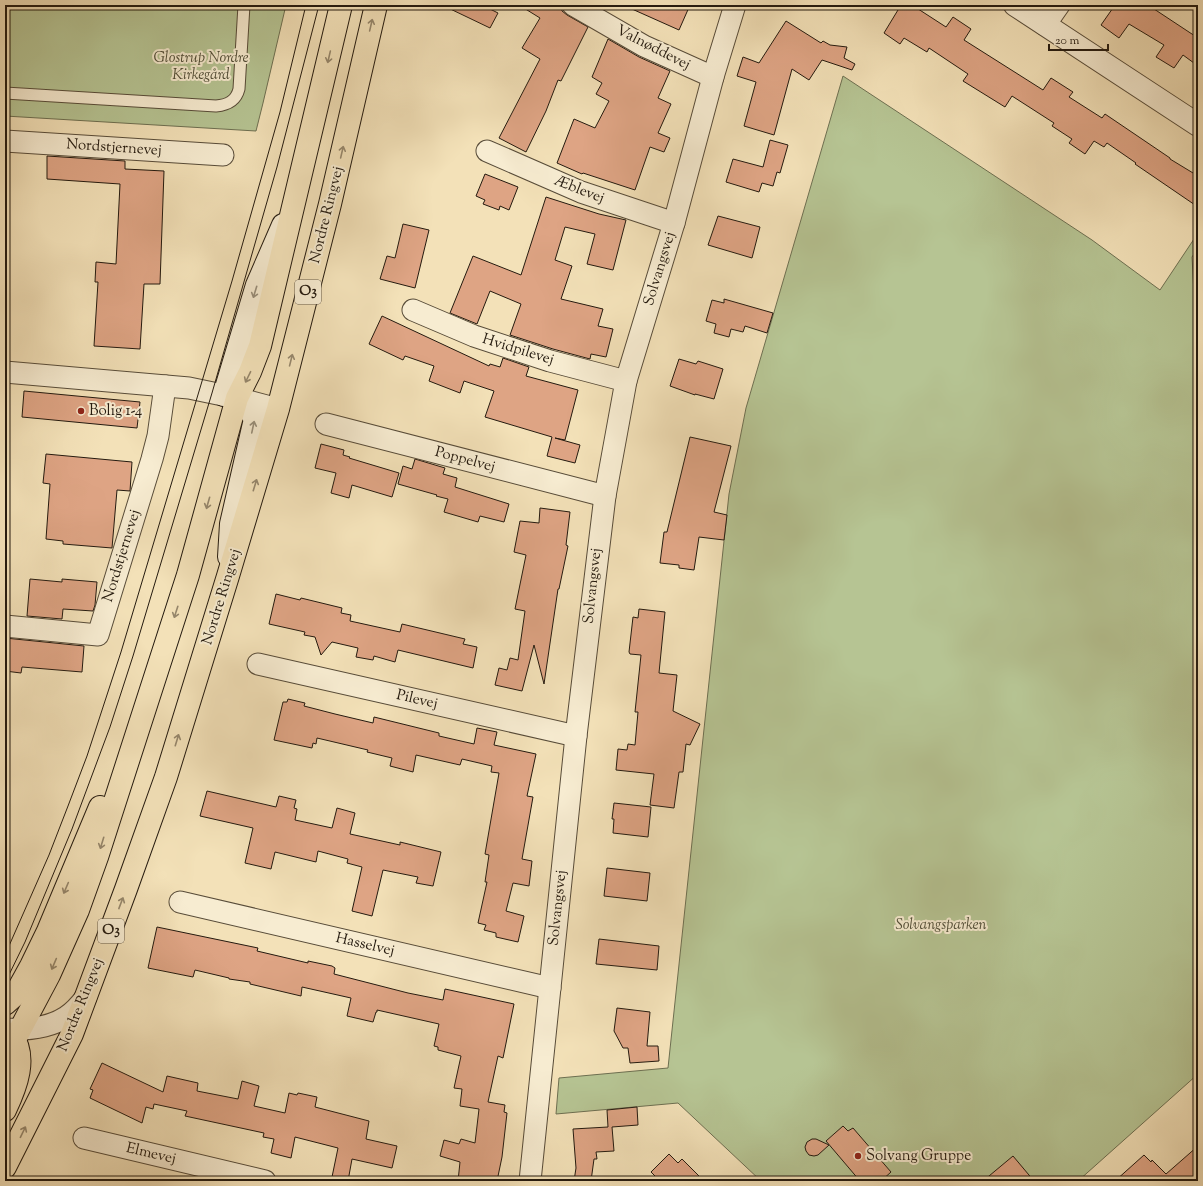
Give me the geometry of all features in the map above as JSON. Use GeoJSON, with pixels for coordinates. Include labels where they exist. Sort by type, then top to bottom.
{"type":"FeatureCollection","features":[{"type":"Feature","properties":{"kind":"main road","name":"O3"},"geometry":{"type":"LineString","coordinates":[[5,1058],[11,1031],[49,975],[78,910],[97,857],[188,575],[231,397],[250,372],[260,346],[341,5]]}},
{"type":"Feature","properties":{"kind":"main road","name":"Nordre Ringvej"},"geometry":{"type":"LineString","coordinates":[[5,1167],[72,1034],[166,777],[278,409],[330,204],[376,5]]}},
{"type":"Feature","properties":{"kind":"main road"},"geometry":{"type":"LineString","coordinates":[[5,1004],[15,995],[21,986],[48,931],[103,798],[126,765]]}},
{"type":"Feature","properties":{"kind":"main road"},"geometry":{"type":"LineString","coordinates":[[5,1110],[12,1094],[20,1064],[20,1053],[11,1031]]}},
{"type":"Feature","properties":{"kind":"street","name":"Valnøddevej"},"geometry":{"type":"LineString","coordinates":[[573,5],[644,46],[713,77]]}},
{"type":"Feature","properties":{"kind":"street","name":"Solvangsvej"},"geometry":{"type":"LineString","coordinates":[[530,1181],[576,736],[604,496],[626,381],[674,223],[713,77],[735,5]]}},
{"type":"Feature","properties":{"kind":"street"},"geometry":{"type":"LineString","coordinates":[[1015,5],[1198,125]]}},
{"type":"Feature","properties":{"kind":"street"},"geometry":{"type":"LineString","coordinates":[[1046,25],[1059,5]]}},
{"type":"Feature","properties":{"kind":"street","name":"Nordstjernevej"},"geometry":{"type":"LineString","coordinates":[[5,141],[223,155]]}},
{"type":"Feature","properties":{"kind":"street","name":"Æblevej"},"geometry":{"type":"LineString","coordinates":[[487,150],[581,192],[674,223]]}},
{"type":"Feature","properties":{"kind":"street","name":"Hvidpilevej"},"geometry":{"type":"LineString","coordinates":[[413,310],[474,336],[550,361],[626,381]]}},
{"type":"Feature","properties":{"kind":"street"},"geometry":{"type":"LineString","coordinates":[[5,372],[189,388],[278,409]]}},
{"type":"Feature","properties":{"kind":"street","name":"Nordstjernevej"},"geometry":{"type":"LineString","coordinates":[[5,626],[98,635],[152,459],[158,436],[165,386]]}},
{"type":"Feature","properties":{"kind":"street"},"geometry":{"type":"LineString","coordinates":[[228,576],[231,524],[254,419],[247,406],[231,397]]}},
{"type":"Feature","properties":{"kind":"street","name":"Poppelvej"},"geometry":{"type":"LineString","coordinates":[[326,424],[604,496]]}},
{"type":"Feature","properties":{"kind":"street","name":"Pilevej"},"geometry":{"type":"LineString","coordinates":[[258,664],[576,736]]}},
{"type":"Feature","properties":{"kind":"street","name":"Hasselvej"},"geometry":{"type":"LineString","coordinates":[[180,902],[550,988]]}},
{"type":"Feature","properties":{"kind":"street"},"geometry":{"type":"LineString","coordinates":[[11,1031],[40,1027],[66,1018],[76,1010],[87,996]]}},
{"type":"Feature","properties":{"kind":"street","name":"Elmevej"},"geometry":{"type":"LineString","coordinates":[[84,1138],[265,1181]]}},
{"type":"Feature","properties":{"kind":"lane"},"geometry":{"type":"LineString","coordinates":[[5,93],[216,106],[225,105],[232,102],[237,96],[239,89],[244,5]]}},
{"type":"Feature","properties":{"kind":"green space","name":"Glostrup Nordre Kirkegård"},"geometry":{"type":"Polygon","coordinates":[[[5,5],[286,5],[256,131],[5,116],[5,5]]]}},
{"type":"Feature","properties":{"kind":"green space","name":"Solvangsparken"},"geometry":{"type":"Polygon","coordinates":[[[843,76],[1092,240],[1160,290],[1198,233],[1198,248],[1192,257],[1198,366],[1198,1074],[1078,1181],[761,1181],[678,1103],[556,1114],[559,1078],[668,1068],[729,494],[746,408],[843,76]]]}},
{"type":"Feature","properties":{"kind":"building"},"geometry":{"type":"Polygon","coordinates":[[[442,5],[492,5],[490,9],[498,13],[490,28],[442,5]]]}},
{"type":"Feature","properties":{"kind":"building"},"geometry":{"type":"Polygon","coordinates":[[[519,5],[561,5],[562,11],[588,27],[561,81],[558,80],[546,111],[526,152],[499,138],[540,59],[522,48],[540,18],[519,5]]]}},
{"type":"Feature","properties":{"kind":"building"},"geometry":{"type":"Polygon","coordinates":[[[623,5],[690,5],[679,30],[623,5]]]}},
{"type":"Feature","properties":{"kind":"building"},"geometry":{"type":"Polygon","coordinates":[[[901,5],[912,5],[946,27],[953,17],[971,29],[964,40],[1043,90],[1051,78],[1073,92],[1069,97],[1102,118],[1105,114],[1170,159],[1198,176],[1198,207],[1107,143],[1104,147],[1094,141],[1085,154],[1069,143],[1072,139],[1052,126],[1054,123],[1012,96],[1005,107],[963,81],[968,74],[929,48],[927,52],[904,38],[900,44],[884,33],[901,5]]]}},
{"type":"Feature","properties":{"kind":"building"},"geometry":{"type":"Polygon","coordinates":[[[1115,5],[1148,5],[1198,38],[1198,66],[1183,55],[1174,68],[1156,57],[1164,45],[1129,24],[1119,38],[1101,25],[1115,5]]]}},
{"type":"Feature","properties":{"kind":"building"},"geometry":{"type":"Polygon","coordinates":[[[786,21],[821,43],[823,41],[830,45],[847,47],[844,58],[855,64],[852,70],[822,60],[809,80],[792,69],[774,135],[744,126],[756,82],[737,76],[743,57],[759,63],[786,21]]]}},
{"type":"Feature","properties":{"kind":"building"},"geometry":{"type":"Polygon","coordinates":[[[608,39],[639,57],[670,71],[658,98],[671,104],[658,133],[670,138],[664,152],[650,147],[635,190],[583,173],[582,174],[557,163],[574,119],[595,128],[609,101],[596,94],[602,83],[592,77],[608,39]]]}},
{"type":"Feature","properties":{"kind":"building"},"geometry":{"type":"Polygon","coordinates":[[[770,140],[788,145],[780,173],[777,172],[773,186],[762,183],[759,192],[726,182],[733,159],[763,167],[770,140]]]}},
{"type":"Feature","properties":{"kind":"building"},"geometry":{"type":"Polygon","coordinates":[[[47,156],[125,161],[125,169],[164,171],[160,284],[144,284],[140,349],[94,346],[98,282],[95,282],[96,262],[116,264],[120,184],[47,179],[47,156]]]}},
{"type":"Feature","properties":{"kind":"building"},"geometry":{"type":"Polygon","coordinates":[[[485,174],[518,187],[509,210],[500,206],[499,210],[483,204],[485,200],[476,196],[485,174]]]}},
{"type":"Feature","properties":{"kind":"building"},"geometry":{"type":"Polygon","coordinates":[[[546,197],[599,214],[626,220],[613,270],[587,264],[595,234],[565,227],[555,260],[572,266],[561,299],[603,309],[598,326],[613,329],[606,357],[591,354],[590,359],[510,335],[521,304],[490,291],[477,324],[450,313],[473,256],[521,275],[546,197]]]}},
{"type":"Feature","properties":{"kind":"building"},"geometry":{"type":"Polygon","coordinates":[[[718,216],[760,227],[752,258],[708,245],[718,216]]]}},
{"type":"Feature","properties":{"kind":"building"},"geometry":{"type":"Polygon","coordinates":[[[403,224],[429,230],[415,288],[380,279],[387,256],[395,258],[403,224]]]}},
{"type":"Feature","properties":{"kind":"building"},"geometry":{"type":"Polygon","coordinates":[[[724,299],[773,313],[767,333],[745,326],[743,332],[731,329],[729,337],[714,333],[716,324],[706,321],[712,300],[724,303],[724,299]]]}},
{"type":"Feature","properties":{"kind":"building"},"geometry":{"type":"Polygon","coordinates":[[[382,316],[489,366],[490,364],[500,367],[503,358],[529,367],[526,376],[578,390],[565,440],[555,438],[580,445],[575,463],[547,456],[552,437],[485,417],[494,391],[464,381],[460,393],[429,381],[434,366],[405,356],[403,360],[369,344],[382,316]]]}},
{"type":"Feature","properties":{"kind":"building"},"geometry":{"type":"Polygon","coordinates":[[[679,359],[696,364],[698,361],[723,369],[714,399],[695,395],[670,386],[679,359]]]}},
{"type":"Feature","properties":{"kind":"building","name":"Bolig 1-4"},"geometry":{"type":"Polygon","coordinates":[[[24,391],[140,402],[137,428],[22,417],[24,391]]]}},
{"type":"Feature","properties":{"kind":"building"},"geometry":{"type":"Polygon","coordinates":[[[690,437],[731,446],[714,512],[727,515],[724,540],[699,537],[694,570],[679,568],[679,565],[660,563],[664,532],[667,532],[690,437]]]}},
{"type":"Feature","properties":{"kind":"building"},"geometry":{"type":"Polygon","coordinates":[[[321,444],[344,450],[343,455],[350,457],[349,458],[399,473],[392,497],[352,485],[349,498],[331,493],[336,473],[315,468],[321,444]]]}},
{"type":"Feature","properties":{"kind":"building"},"geometry":{"type":"Polygon","coordinates":[[[46,454],[132,462],[130,491],[117,490],[112,548],[63,544],[63,541],[46,539],[50,484],[43,483],[46,454]]]}},
{"type":"Feature","properties":{"kind":"building"},"geometry":{"type":"Polygon","coordinates":[[[415,459],[445,468],[443,474],[457,478],[455,487],[509,504],[504,522],[480,516],[478,522],[444,512],[448,499],[398,484],[403,466],[412,469],[415,459]]]}},
{"type":"Feature","properties":{"kind":"building"},"geometry":{"type":"Polygon","coordinates":[[[540,508],[570,512],[566,545],[568,546],[558,589],[544,684],[534,645],[522,691],[495,685],[499,668],[507,670],[510,658],[518,660],[525,611],[515,609],[526,555],[514,552],[520,521],[539,523],[540,508]]]}},
{"type":"Feature","properties":{"kind":"building"},"geometry":{"type":"Polygon","coordinates":[[[30,579],[62,582],[62,579],[97,582],[93,611],[63,609],[62,619],[27,616],[30,579]]]}},
{"type":"Feature","properties":{"kind":"building"},"geometry":{"type":"Polygon","coordinates":[[[276,594],[300,600],[301,598],[342,608],[341,613],[351,615],[350,621],[400,632],[402,624],[465,639],[463,644],[477,647],[473,668],[398,650],[395,662],[374,656],[373,660],[356,657],[358,648],[332,642],[321,655],[315,637],[304,635],[305,632],[269,624],[276,594]]]}},
{"type":"Feature","properties":{"kind":"building"},"geometry":{"type":"Polygon","coordinates":[[[639,609],[665,612],[659,673],[677,675],[673,711],[700,724],[690,745],[686,744],[683,772],[679,772],[674,808],[650,805],[654,774],[616,770],[618,749],[627,750],[628,744],[635,745],[638,712],[635,712],[641,655],[630,654],[629,652],[633,617],[638,618],[639,609]]]}},
{"type":"Feature","properties":{"kind":"building"},"geometry":{"type":"Polygon","coordinates":[[[5,638],[84,646],[82,672],[22,667],[21,673],[5,671],[5,638]]]}},
{"type":"Feature","properties":{"kind":"building"},"geometry":{"type":"Polygon","coordinates":[[[288,699],[305,703],[304,706],[335,714],[373,723],[374,717],[439,733],[439,736],[474,744],[477,728],[497,732],[494,745],[536,754],[527,796],[533,797],[522,859],[532,861],[529,886],[513,883],[506,911],[524,916],[518,942],[496,937],[496,933],[484,930],[486,925],[478,923],[487,882],[485,882],[489,855],[485,854],[499,773],[491,772],[492,766],[462,759],[460,765],[416,755],[413,772],[390,766],[392,758],[367,752],[368,750],[317,738],[316,744],[313,743],[312,748],[274,740],[283,702],[287,702],[288,699]]]}},
{"type":"Feature","properties":{"kind":"building"},"geometry":{"type":"Polygon","coordinates":[[[207,791],[276,807],[279,796],[296,800],[294,808],[297,809],[295,820],[332,828],[337,808],[355,813],[350,834],[400,845],[400,842],[441,852],[433,886],[416,883],[418,877],[383,870],[372,916],[352,911],[362,867],[347,863],[348,859],[318,851],[316,862],[275,852],[271,869],[245,863],[253,828],[200,816],[207,791]]]}},
{"type":"Feature","properties":{"kind":"building"},"geometry":{"type":"Polygon","coordinates":[[[614,803],[651,807],[648,837],[613,833],[614,819],[612,819],[614,803]]]}},
{"type":"Feature","properties":{"kind":"building"},"geometry":{"type":"Polygon","coordinates":[[[607,868],[650,873],[647,901],[604,896],[607,868]]]}},
{"type":"Feature","properties":{"kind":"building"},"geometry":{"type":"Polygon","coordinates":[[[157,927],[258,948],[257,951],[308,963],[308,961],[332,966],[335,968],[334,974],[408,993],[443,1000],[445,989],[514,1004],[503,1058],[498,1056],[488,1102],[505,1105],[504,1112],[507,1113],[502,1157],[497,1181],[458,1181],[460,1162],[440,1156],[444,1140],[459,1144],[461,1139],[475,1143],[479,1109],[460,1106],[462,1089],[454,1088],[461,1056],[438,1050],[438,1047],[434,1046],[439,1024],[377,1010],[373,1022],[347,1016],[351,998],[302,987],[301,996],[250,984],[250,982],[229,979],[195,970],[193,977],[148,968],[157,927]]]}},
{"type":"Feature","properties":{"kind":"building"},"geometry":{"type":"Polygon","coordinates":[[[599,939],[659,946],[657,970],[596,964],[599,939]]]}},
{"type":"Feature","properties":{"kind":"building"},"geometry":{"type":"Polygon","coordinates":[[[617,1008],[650,1012],[647,1046],[658,1046],[659,1061],[630,1063],[628,1048],[623,1048],[614,1031],[617,1008]]]}},
{"type":"Feature","properties":{"kind":"building"},"geometry":{"type":"Polygon","coordinates":[[[102,1063],[163,1092],[167,1076],[198,1083],[197,1091],[238,1099],[242,1081],[259,1086],[254,1106],[285,1113],[289,1093],[297,1095],[298,1093],[317,1097],[315,1107],[369,1121],[366,1139],[397,1146],[392,1168],[352,1159],[348,1181],[332,1177],[338,1148],[295,1137],[291,1158],[271,1153],[274,1139],[263,1137],[264,1133],[185,1116],[187,1111],[154,1104],[153,1109],[146,1107],[142,1123],[90,1098],[93,1090],[90,1089],[102,1063]]]}},
{"type":"Feature","properties":{"kind":"building"},"geometry":{"type":"Polygon","coordinates":[[[637,1107],[638,1125],[612,1127],[614,1151],[596,1152],[597,1159],[594,1159],[591,1181],[574,1181],[576,1168],[573,1129],[608,1127],[607,1110],[637,1107]]]}},
{"type":"Feature","properties":{"kind":"building","name":"Solvang Gruppe"},"geometry":{"type":"Polygon","coordinates":[[[843,1126],[848,1131],[853,1128],[891,1172],[881,1181],[860,1181],[826,1141],[843,1126]]]}},
{"type":"Feature","properties":{"kind":"building"},"geometry":{"type":"Polygon","coordinates":[[[812,1139],[816,1139],[829,1145],[818,1155],[809,1155],[805,1147],[807,1142],[812,1139]]]}},
{"type":"Feature","properties":{"kind":"building"},"geometry":{"type":"Polygon","coordinates":[[[1198,1146],[1198,1181],[1115,1181],[1144,1155],[1151,1162],[1152,1160],[1166,1174],[1198,1146]]]}},
{"type":"Feature","properties":{"kind":"building"},"geometry":{"type":"Polygon","coordinates":[[[669,1154],[678,1163],[682,1159],[704,1181],[660,1181],[651,1172],[669,1154]]]}},
{"type":"Feature","properties":{"kind":"building"},"geometry":{"type":"Polygon","coordinates":[[[1013,1156],[1034,1181],[983,1181],[1013,1156]]]}},
{"type":"Feature","properties":{"kind":"tram line"},"geometry":{"type":"LineString","coordinates":[[5,955],[49,855],[68,806],[87,756],[121,652],[232,281],[280,112],[306,5]]}},
{"type":"Feature","properties":{"kind":"tram line"},"geometry":{"type":"LineString","coordinates":[[5,983],[25,942],[72,829],[110,727],[133,656],[212,393],[277,167],[319,5]]}},
{"type":"Feature","properties":{"kind":"place","name":"Bolig 1-4"},"geometry":{"type":"Point","coordinates":[81,411]}},
{"type":"Feature","properties":{"kind":"place","name":"Solvang Gruppe"},"geometry":{"type":"Point","coordinates":[858,1156]}}]}
